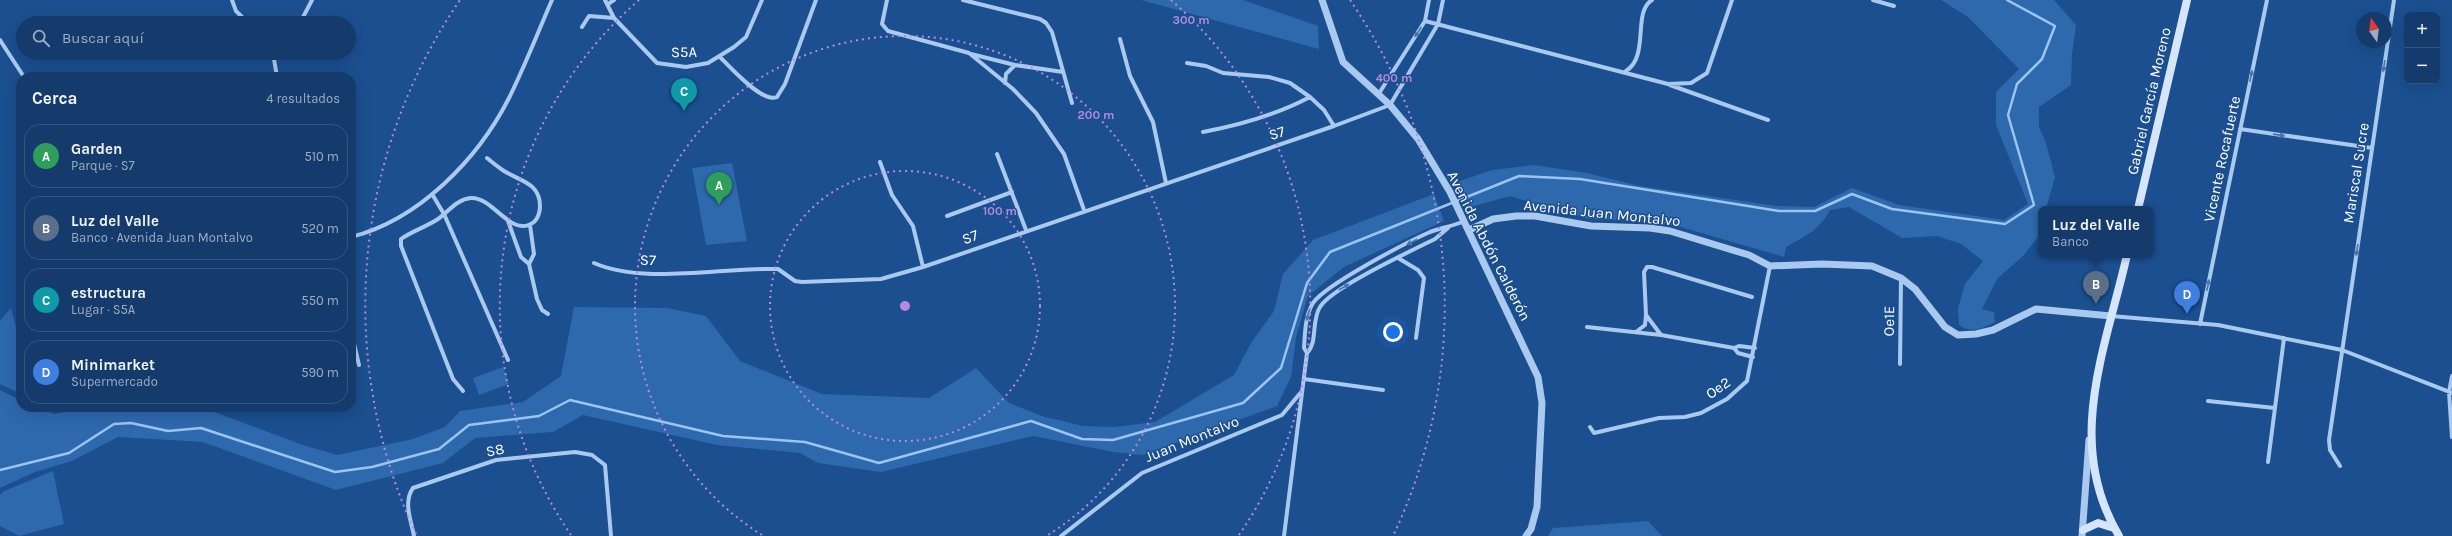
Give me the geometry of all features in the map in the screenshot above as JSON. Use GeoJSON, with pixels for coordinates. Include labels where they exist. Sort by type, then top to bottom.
{"type":"FeatureCollection","features":[{"type":"Feature","properties":{"kind":"main road","name":"Gabriel García Moreno"},"geometry":{"type":"LineString","coordinates":[[2139,206],[2187,0]]}},
{"type":"Feature","properties":{"kind":"main road"},"geometry":{"type":"LineString","coordinates":[[2119,536],[2114,528],[2099,491],[2094,472],[2090,433],[2094,392],[2111,316],[2126,258]]}},
{"type":"Feature","properties":{"kind":"main road"},"geometry":{"type":"LineString","coordinates":[[2083,533],[2098,523],[2114,528]]}},
{"type":"Feature","properties":{"kind":"street"},"geometry":{"type":"LineString","coordinates":[[232,0],[236,11],[241,16]]}},
{"type":"Feature","properties":{"kind":"street"},"geometry":{"type":"LineString","coordinates":[[304,16],[312,0]]}},
{"type":"Feature","properties":{"kind":"street"},"geometry":{"type":"LineString","coordinates":[[606,2],[614,0]]}},
{"type":"Feature","properties":{"kind":"street","name":"S5A"},"geometry":{"type":"LineString","coordinates":[[606,2],[614,18],[656,63],[686,67],[708,63],[720,57],[746,37],[762,0]]}},
{"type":"Feature","properties":{"kind":"street"},"geometry":{"type":"LineString","coordinates":[[720,57],[742,79],[761,94],[770,98],[777,97],[784,84],[816,0]]}},
{"type":"Feature","properties":{"kind":"street"},"geometry":{"type":"LineString","coordinates":[[888,0],[882,24],[888,31],[969,54],[1015,65],[1063,72]]}},
{"type":"Feature","properties":{"kind":"street"},"geometry":{"type":"LineString","coordinates":[[963,0],[1043,20],[1052,32],[1072,103]]}},
{"type":"Feature","properties":{"kind":"street","name":"Avenida Abdón Calderón"},"geometry":{"type":"LineString","coordinates":[[1322,0],[1343,62],[1378,96],[1390,105],[1418,139],[1450,192],[1470,230],[1534,367],[1540,385],[1542,403],[1537,507],[1531,529],[1526,536]]}},
{"type":"Feature","properties":{"kind":"street"},"geometry":{"type":"LineString","coordinates":[[1378,96],[1425,21],[1429,0]]}},
{"type":"Feature","properties":{"kind":"street"},"geometry":{"type":"LineString","coordinates":[[1390,105],[1438,24],[1442,0]]}},
{"type":"Feature","properties":{"kind":"street"},"geometry":{"type":"LineString","coordinates":[[1626,71],[1638,57],[1646,7],[1652,0]]}},
{"type":"Feature","properties":{"kind":"street"},"geometry":{"type":"LineString","coordinates":[[1668,84],[1691,83],[1707,73],[1732,0]]}},
{"type":"Feature","properties":{"kind":"street"},"geometry":{"type":"LineString","coordinates":[[1873,0],[1894,6]]}},
{"type":"Feature","properties":{"kind":"street","name":"Vicente Rocafuerte"},"geometry":{"type":"LineString","coordinates":[[2200,324],[2267,0]]}},
{"type":"Feature","properties":{"kind":"street","name":"Mariscal Sucre"},"geometry":{"type":"LineString","coordinates":[[2340,466],[2330,450],[2329,440],[2394,0]]}},
{"type":"Feature","properties":{"kind":"street"},"geometry":{"type":"LineString","coordinates":[[356,235],[403,216],[446,184],[468,158],[508,98],[553,1]]}},
{"type":"Feature","properties":{"kind":"street"},"geometry":{"type":"LineString","coordinates":[[582,27],[589,16],[614,18]]}},
{"type":"Feature","properties":{"kind":"street"},"geometry":{"type":"LineString","coordinates":[[1425,21],[1626,71],[1668,84],[1768,120]]}},
{"type":"Feature","properties":{"kind":"street"},"geometry":{"type":"LineString","coordinates":[[0,40],[21,72]]}},
{"type":"Feature","properties":{"kind":"street"},"geometry":{"type":"LineString","coordinates":[[1120,40],[1130,76],[1153,122],[1166,183]]}},
{"type":"Feature","properties":{"kind":"street"},"geometry":{"type":"LineString","coordinates":[[969,54],[1005,83],[1036,113],[1056,141],[1070,168],[1084,210]]}},
{"type":"Feature","properties":{"kind":"street"},"geometry":{"type":"LineString","coordinates":[[276,60],[277,72]]}},
{"type":"Feature","properties":{"kind":"street"},"geometry":{"type":"LineString","coordinates":[[1187,63],[1206,66],[1223,73],[1269,77],[1290,83],[1310,97],[1324,110],[1334,126]]}},
{"type":"Feature","properties":{"kind":"street"},"geometry":{"type":"LineString","coordinates":[[1005,83],[1006,74],[1015,65]]}},
{"type":"Feature","properties":{"kind":"street"},"geometry":{"type":"LineString","coordinates":[[1203,132],[1234,127],[1270,116],[1310,97]]}},
{"type":"Feature","properties":{"kind":"street","name":"S7"},"geometry":{"type":"LineString","coordinates":[[594,263],[616,270],[642,273],[778,269],[795,281],[802,282],[881,279],[923,267],[1084,210],[1334,126],[1390,105]]}},
{"type":"Feature","properties":{"kind":"street"},"geometry":{"type":"LineString","coordinates":[[2240,129],[2372,148]]}},
{"type":"Feature","properties":{"kind":"street"},"geometry":{"type":"LineString","coordinates":[[997,154],[1026,230]]}},
{"type":"Feature","properties":{"kind":"street"},"geometry":{"type":"LineString","coordinates":[[463,392],[453,379],[401,246],[401,239],[444,214],[458,203],[471,198],[492,206],[508,221],[520,226],[530,225],[537,220],[540,210],[540,198],[534,186],[505,172],[487,158]]}},
{"type":"Feature","properties":{"kind":"street"},"geometry":{"type":"LineString","coordinates":[[880,162],[892,195],[913,226],[923,267]]}},
{"type":"Feature","properties":{"kind":"street"},"geometry":{"type":"LineString","coordinates":[[947,216],[1012,192]]}},
{"type":"Feature","properties":{"kind":"street"},"geometry":{"type":"LineString","coordinates":[[432,194],[444,214],[508,360]]}},
{"type":"Feature","properties":{"kind":"street","name":"Avenida Juan Montalvo"},"geometry":{"type":"LineString","coordinates":[[1470,230],[1493,220],[1516,216],[1535,216],[1591,226],[1650,228],[1704,240],[1748,255],[1770,266],[1822,264],[1872,266],[1901,278],[1915,288],[1945,327],[1958,335],[1976,334],[1993,330],[2036,309],[2200,324],[2284,338],[2342,350],[2451,393]]}},
{"type":"Feature","properties":{"kind":"street"},"geometry":{"type":"LineString","coordinates":[[508,221],[521,257],[529,264],[537,299],[542,310],[548,314]]}},
{"type":"Feature","properties":{"kind":"street"},"geometry":{"type":"LineString","coordinates":[[1284,536],[1307,353],[1304,348],[1307,318],[1311,307],[1321,294],[1344,278],[1430,232],[1448,228],[1465,221]]}},
{"type":"Feature","properties":{"kind":"street"},"geometry":{"type":"LineString","coordinates":[[529,264],[534,254],[530,225]]}},
{"type":"Feature","properties":{"kind":"street"},"geometry":{"type":"LineString","coordinates":[[1307,353],[1312,348],[1317,312],[1326,299],[1435,239],[1448,228]]}},
{"type":"Feature","properties":{"kind":"street"},"geometry":{"type":"LineString","coordinates":[[1398,258],[1418,270],[1424,278],[1416,338]]}},
{"type":"Feature","properties":{"kind":"street","name":"Oe2"},"geometry":{"type":"LineString","coordinates":[[1590,427],[1594,433],[1659,418],[1685,417],[1701,413],[1727,398],[1747,381],[1755,348],[1770,266]]}},
{"type":"Feature","properties":{"kind":"street"},"geometry":{"type":"LineString","coordinates":[[1635,332],[1645,325],[1644,272],[1647,267],[1652,267],[1752,297]]}},
{"type":"Feature","properties":{"kind":"street","name":"Oe1E"},"geometry":{"type":"LineString","coordinates":[[1900,364],[1901,278]]}},
{"type":"Feature","properties":{"kind":"street"},"geometry":{"type":"LineString","coordinates":[[1646,315],[1661,335]]}},
{"type":"Feature","properties":{"kind":"street"},"geometry":{"type":"LineString","coordinates":[[1587,327],[1661,335],[1734,348],[1739,346],[1755,348]]}},
{"type":"Feature","properties":{"kind":"street"},"geometry":{"type":"LineString","coordinates":[[2268,462],[2284,338]]}},
{"type":"Feature","properties":{"kind":"street"},"geometry":{"type":"LineString","coordinates":[[1734,348],[1738,354],[1753,357]]}},
{"type":"Feature","properties":{"kind":"street"},"geometry":{"type":"LineString","coordinates":[[356,352],[359,365]]}},
{"type":"Feature","properties":{"kind":"street"},"geometry":{"type":"LineString","coordinates":[[2452,376],[2452,437]]}},
{"type":"Feature","properties":{"kind":"street"},"geometry":{"type":"LineString","coordinates":[[1304,379],[1383,390]]}},
{"type":"Feature","properties":{"kind":"street","name":"Juan Montalvo"},"geometry":{"type":"LineString","coordinates":[[1061,536],[1142,473],[1282,415],[1303,390]]}},
{"type":"Feature","properties":{"kind":"street"},"geometry":{"type":"LineString","coordinates":[[2208,401],[2275,408]]}},
{"type":"Feature","properties":{"kind":"street"},"geometry":{"type":"LineString","coordinates":[[2083,533],[2090,433]]}},
{"type":"Feature","properties":{"kind":"street","name":"S8"},"geometry":{"type":"LineString","coordinates":[[414,536],[407,502],[408,494],[413,488],[496,460],[575,452],[592,456],[604,465],[607,472],[612,536]]}},
{"type":"Feature","properties":{"kind":"shaded area"},"geometry":{"type":"Polygon","coordinates":[[[1141,0],[1243,0],[1318,26],[1319,49],[1141,0]]]}},
{"type":"Feature","properties":{"kind":"shaded area"},"geometry":{"type":"Polygon","coordinates":[[[1941,0],[2054,0],[2076,25],[2072,54],[2071,85],[2039,107],[2039,127],[2046,143],[2055,177],[2047,206],[2038,206],[2038,237],[2022,257],[1997,279],[1982,309],[1994,312],[1995,322],[1986,326],[1972,330],[1959,325],[1958,308],[1965,284],[1983,261],[1961,244],[1937,236],[1902,238],[1849,207],[1830,210],[1816,228],[1806,236],[1786,247],[1784,257],[1677,226],[1652,222],[1589,219],[1510,196],[1467,208],[1455,190],[1460,181],[1492,170],[1534,165],[1587,173],[1640,186],[1776,206],[1814,207],[1852,188],[1899,205],[2004,220],[2028,204],[1996,125],[1996,92],[2019,69],[1968,17],[1941,0]]]}},
{"type":"Feature","properties":{"kind":"shaded area"},"geometry":{"type":"Polygon","coordinates":[[[732,163],[747,241],[706,245],[692,168],[732,163]]]}},
{"type":"Feature","properties":{"kind":"shaded area"},"geometry":{"type":"Polygon","coordinates":[[[1434,194],[1444,221],[1344,267],[1308,296],[1296,337],[1291,377],[1277,406],[1143,455],[1113,452],[1033,436],[881,472],[818,463],[800,453],[717,445],[583,415],[553,432],[475,438],[443,463],[336,490],[203,442],[118,437],[72,461],[35,472],[0,488],[0,390],[16,398],[16,412],[49,412],[54,414],[66,412],[214,412],[303,445],[337,455],[413,439],[445,427],[460,411],[523,402],[561,376],[574,307],[667,308],[706,316],[740,361],[822,394],[929,398],[976,368],[1009,403],[1042,416],[1083,426],[1114,427],[1155,422],[1234,375],[1251,343],[1274,311],[1283,274],[1313,240],[1434,194]]]}},
{"type":"Feature","properties":{"kind":"shaded area"},"geometry":{"type":"Polygon","coordinates":[[[11,308],[16,327],[16,392],[0,384],[0,321],[11,308]]]}},
{"type":"Feature","properties":{"kind":"shaded area"},"geometry":{"type":"Polygon","coordinates":[[[503,367],[509,384],[479,395],[473,378],[503,367]]]}},
{"type":"Feature","properties":{"kind":"shaded area"},"geometry":{"type":"Polygon","coordinates":[[[53,471],[64,524],[19,536],[0,526],[0,495],[4,491],[53,471]]]}},
{"type":"Feature","properties":{"kind":"shaded area"},"geometry":{"type":"Polygon","coordinates":[[[1648,521],[1662,536],[1548,536],[1553,528],[1648,521]]]}},
{"type":"Feature","properties":{"kind":"waterway"},"geometry":{"type":"LineString","coordinates":[[0,470],[69,453],[114,424],[131,423],[168,431],[201,428],[335,472],[372,467],[439,449],[469,425],[539,416],[570,400],[723,436],[805,442],[879,463],[1031,421],[1082,439],[1113,440],[1243,403],[1281,368],[1307,283],[1330,252],[1519,176],[1580,179],[1779,211],[1815,211],[1852,194],[1892,209],[2005,224],[2034,205],[2008,115],[2017,84],[2042,59],[2055,26],[2007,0]]}},
{"type":"Feature","properties":{"kind":"place","name":"estructura"},"geometry":{"type":"Point","coordinates":[684,111]}},
{"type":"Feature","properties":{"kind":"place","name":"Garden"},"geometry":{"type":"Point","coordinates":[719,205]}},
{"type":"Feature","properties":{"kind":"place","name":"Luz del Valle"},"geometry":{"type":"Point","coordinates":[2096,304]}},
{"type":"Feature","properties":{"kind":"place","name":"Minimarket"},"geometry":{"type":"Point","coordinates":[2187,314]}}]}
